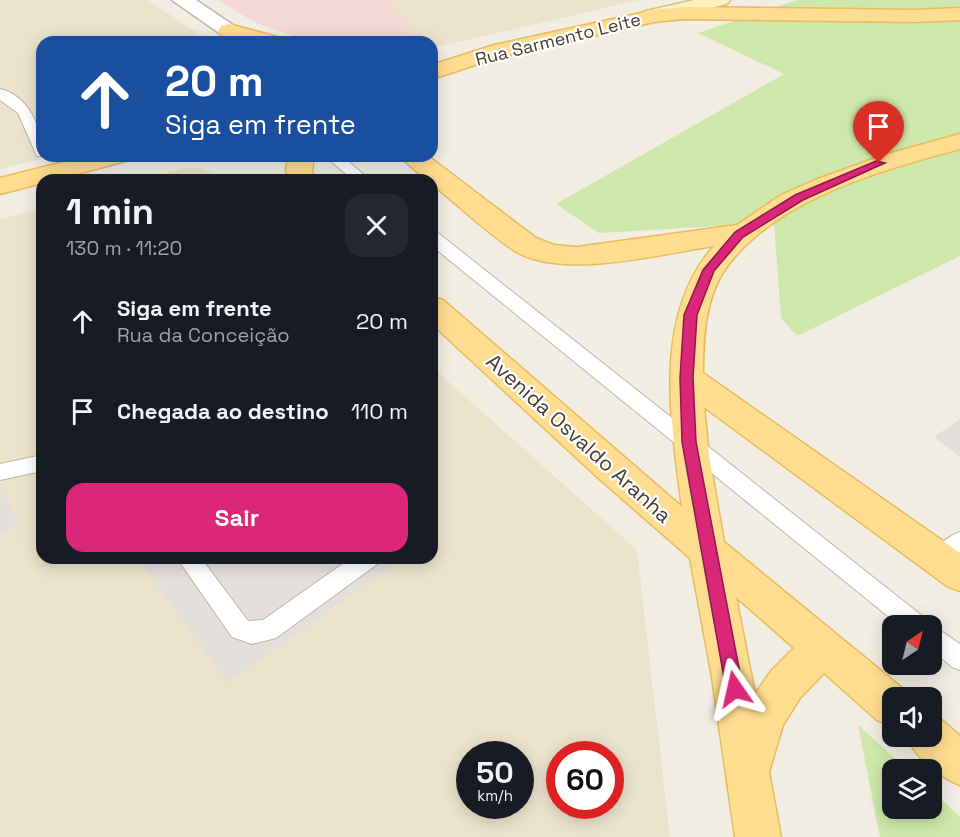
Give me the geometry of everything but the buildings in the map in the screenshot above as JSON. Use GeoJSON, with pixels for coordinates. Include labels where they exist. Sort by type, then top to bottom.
{"type":"FeatureCollection","features":[{"type":"Feature","properties":{"kind":"main road","name":"Rua Sarmento Leite"},"geometry":{"type":"LineString","coordinates":[[438,70],[494,52],[720,0]]}},
{"type":"Feature","properties":{"kind":"main road"},"geometry":{"type":"LineString","coordinates":[[654,16],[683,13],[915,16],[960,14]]}},
{"type":"Feature","properties":{"kind":"main road"},"geometry":{"type":"LineString","coordinates":[[438,57],[494,52]]}},
{"type":"Feature","properties":{"kind":"main road"},"geometry":{"type":"LineString","coordinates":[[758,837],[689,442],[687,378],[691,315],[709,270],[739,234],[799,198],[879,163],[960,141]]}},
{"type":"Feature","properties":{"kind":"main road"},"geometry":{"type":"LineString","coordinates":[[0,186],[43,162]]}},
{"type":"Feature","properties":{"kind":"main road"},"geometry":{"type":"LineString","coordinates":[[420,162],[435,174]]}},
{"type":"Feature","properties":{"kind":"main road"},"geometry":{"type":"LineString","coordinates":[[438,176],[526,245],[551,254],[577,256],[739,234]]}},
{"type":"Feature","properties":{"kind":"main road","name":"Avenida Osvaldo Aranha"},"geometry":{"type":"LineString","coordinates":[[438,312],[710,553],[882,697]]}},
{"type":"Feature","properties":{"kind":"main road"},"geometry":{"type":"LineString","coordinates":[[687,378],[953,558]]}},
{"type":"Feature","properties":{"kind":"main road"},"geometry":{"type":"LineString","coordinates":[[749,777],[756,738],[775,697],[794,673],[824,648]]}},
{"type":"Feature","properties":{"kind":"main road"},"geometry":{"type":"LineString","coordinates":[[941,747],[960,764]]}},
{"type":"Feature","properties":{"kind":"street"},"geometry":{"type":"LineString","coordinates":[[182,0],[238,36]]}},
{"type":"Feature","properties":{"kind":"lane"},"geometry":{"type":"LineString","coordinates":[[0,93],[24,111],[36,140]]}},
{"type":"Feature","properties":{"kind":"lane"},"geometry":{"type":"LineString","coordinates":[[340,162],[355,174]]}},
{"type":"Feature","properties":{"kind":"lane"},"geometry":{"type":"LineString","coordinates":[[438,242],[904,615]]}},
{"type":"Feature","properties":{"kind":"lane"},"geometry":{"type":"LineString","coordinates":[[0,472],[36,464]]}},
{"type":"Feature","properties":{"kind":"lane"},"geometry":{"type":"LineString","coordinates":[[192,564],[240,629],[252,633],[268,630],[360,564]]}},
{"type":"Feature","properties":{"kind":"lane"},"geometry":{"type":"LineString","coordinates":[[942,644],[960,659]]}},
{"type":"Feature","properties":{"kind":"shaded area"},"geometry":{"type":"Polygon","coordinates":[[[0,0],[148,0],[201,36],[36,36],[36,160],[0,169],[0,0]]]}},
{"type":"Feature","properties":{"kind":"shaded area"},"geometry":{"type":"Polygon","coordinates":[[[218,0],[388,0],[415,36],[294,36],[256,23],[218,0]]]}},
{"type":"Feature","properties":{"kind":"shaded area"},"geometry":{"type":"Polygon","coordinates":[[[388,0],[639,0],[438,47],[438,36],[415,36],[388,0]]]}},
{"type":"Feature","properties":{"kind":"shaded area"},"geometry":{"type":"Polygon","coordinates":[[[184,168],[202,168],[212,174],[163,174],[184,168]]]}},
{"type":"Feature","properties":{"kind":"shaded area"},"geometry":{"type":"Polygon","coordinates":[[[36,210],[36,564],[438,564],[438,372],[637,550],[670,837],[0,837],[0,219],[36,210]]]}},
{"type":"Feature","properties":{"kind":"shaded area"},"geometry":{"type":"Polygon","coordinates":[[[960,419],[960,457],[934,437],[960,419]]]}},
{"type":"Feature","properties":{"kind":"shaded area"},"geometry":{"type":"Polygon","coordinates":[[[0,490],[21,523],[0,536],[0,490]]]}},
{"type":"Feature","properties":{"kind":"shaded area"},"geometry":{"type":"Polygon","coordinates":[[[142,564],[395,564],[227,683],[142,564]]]}},
{"type":"Feature","properties":{"kind":"green space"},"geometry":{"type":"Polygon","coordinates":[[[797,0],[960,0],[960,256],[797,336],[781,318],[774,223],[599,233],[556,204],[784,74],[698,33],[797,0]]]}},
{"type":"Feature","properties":{"kind":"green space"},"geometry":{"type":"Polygon","coordinates":[[[858,725],[896,759],[882,759],[882,819],[942,819],[942,800],[960,817],[960,837],[880,837],[858,725]]]}},
{"type":"Feature","properties":{"kind":"route"},"geometry":{"type":"LineString","coordinates":[[735,689],[689,442],[687,378],[691,315],[709,270],[739,234],[799,198],[879,163]]}}]}
